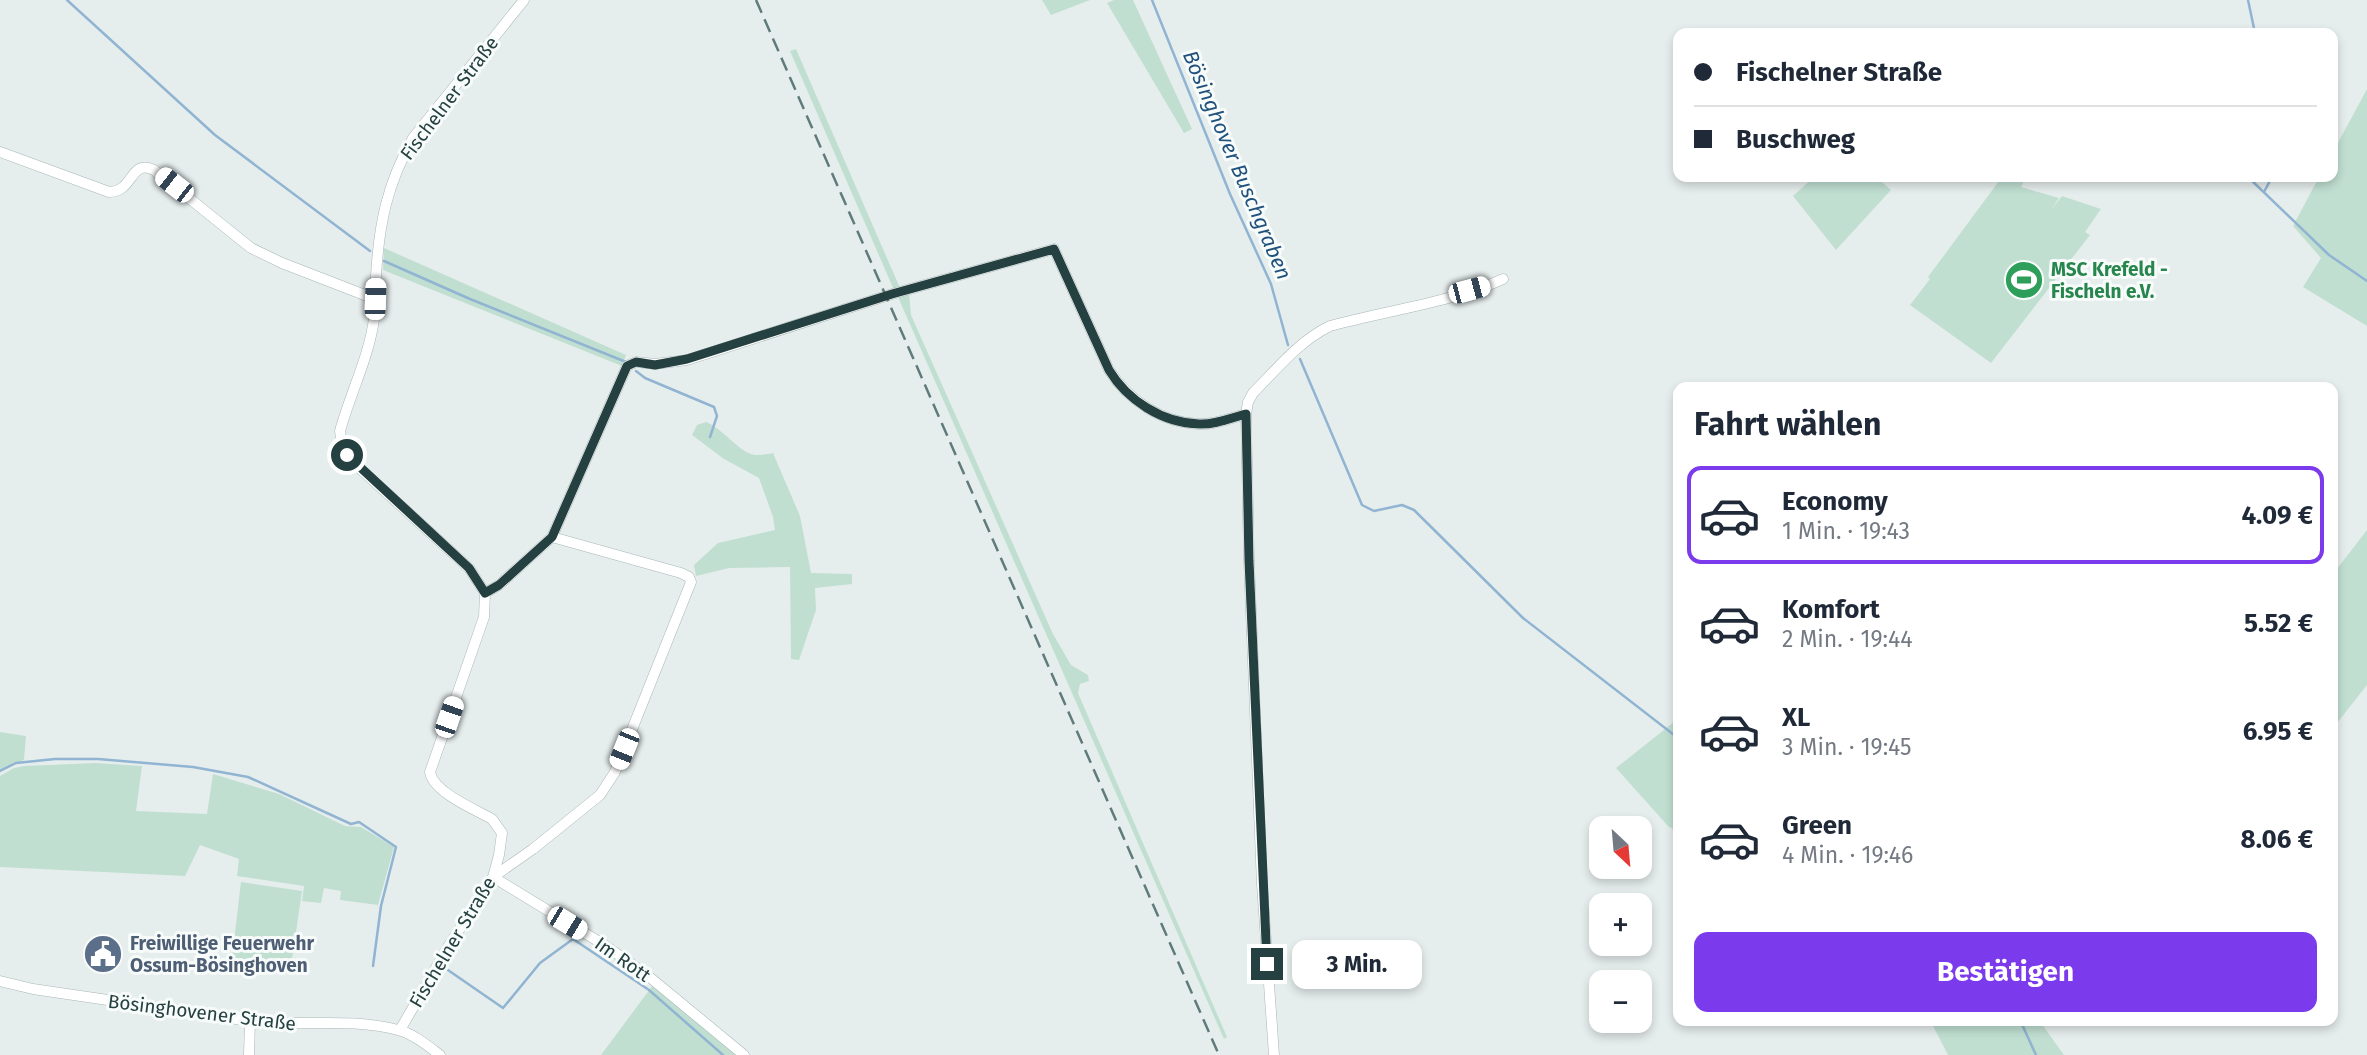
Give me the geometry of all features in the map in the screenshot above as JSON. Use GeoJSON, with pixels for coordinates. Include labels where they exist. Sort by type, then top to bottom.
{"type":"FeatureCollection","features":[{"type":"Feature","properties":{"kind":"street","name":"Fischelner Straße"},"geometry":{"type":"LineString","coordinates":[[400,1030],[493,877],[499,855],[502,834],[498,826],[492,819],[439,789],[431,779],[430,772],[484,617],[485,593],[469,568],[355,464],[342,444],[340,431],[370,337],[383,209],[400,161],[413,138],[524,0]]}},
{"type":"Feature","properties":{"kind":"street"},"geometry":{"type":"LineString","coordinates":[[0,152],[109,192],[118,192],[125,187],[134,173],[146,166],[251,247],[282,263],[375,299]]}},
{"type":"Feature","properties":{"kind":"street"},"geometry":{"type":"LineString","coordinates":[[485,593],[499,585],[552,537],[627,366],[636,362],[655,365],[687,359],[892,294],[1054,249],[1109,370],[1117,384],[1132,398],[1167,417],[1199,425],[1246,414]]}},
{"type":"Feature","properties":{"kind":"street"},"geometry":{"type":"LineString","coordinates":[[1274,1055],[1261,858],[1249,561],[1248,402],[1253,393],[1301,345],[1330,326],[1476,289],[1503,279]]}},
{"type":"Feature","properties":{"kind":"street"},"geometry":{"type":"LineString","coordinates":[[493,877],[600,796],[615,772],[691,582],[689,577],[681,573],[552,537]]}},
{"type":"Feature","properties":{"kind":"street","name":"Im Rott"},"geometry":{"type":"LineString","coordinates":[[493,877],[607,946],[647,975],[744,1055]]}},
{"type":"Feature","properties":{"kind":"street","name":"Bösinghovener Straße"},"geometry":{"type":"LineString","coordinates":[[0,981],[33,989],[250,1021],[286,1025],[359,1023],[400,1030],[440,1055]]}},
{"type":"Feature","properties":{"kind":"street"},"geometry":{"type":"LineString","coordinates":[[249,1055],[250,1021]]}},
{"type":"Feature","properties":{"kind":"green space"},"geometry":{"type":"Polygon","coordinates":[[[1042,0],[1090,0],[1051,15],[1042,0]]]}},
{"type":"Feature","properties":{"kind":"green space"},"geometry":{"type":"Polygon","coordinates":[[[1114,0],[1133,0],[1192,129],[1184,133],[1107,3],[1114,0]]]}},
{"type":"Feature","properties":{"kind":"green space"},"geometry":{"type":"Polygon","coordinates":[[[796,49],[900,288],[894,290],[790,51],[796,49]]]}},
{"type":"Feature","properties":{"kind":"green space"},"geometry":{"type":"Polygon","coordinates":[[[2367,89],[2367,326],[2303,287],[2321,258],[2293,226],[2316,182],[2338,182],[2338,143],[2367,89]]]}},
{"type":"Feature","properties":{"kind":"green space"},"geometry":{"type":"Polygon","coordinates":[[[1808,182],[1882,182],[1891,190],[1836,250],[1793,196],[1808,182]]]}},
{"type":"Feature","properties":{"kind":"green space"},"geometry":{"type":"Polygon","coordinates":[[[1998,182],[2024,182],[2021,187],[2059,198],[2050,211],[2062,196],[2101,209],[2085,232],[2090,235],[1991,363],[1910,305],[1930,279],[1928,277],[1998,182]]]}},
{"type":"Feature","properties":{"kind":"green space"},"geometry":{"type":"Polygon","coordinates":[[[384,248],[626,355],[622,366],[383,270],[384,248]]]}},
{"type":"Feature","properties":{"kind":"green space"},"geometry":{"type":"Polygon","coordinates":[[[909,293],[911,315],[1053,634],[1071,665],[1088,675],[1089,681],[1080,684],[1078,693],[1227,1037],[1224,1039],[898,297],[909,293]]]}},
{"type":"Feature","properties":{"kind":"green space"},"geometry":{"type":"Polygon","coordinates":[[[706,422],[749,453],[773,453],[800,516],[811,573],[852,574],[852,584],[815,588],[816,610],[799,660],[791,659],[790,567],[729,568],[696,576],[694,565],[718,543],[775,530],[759,478],[724,459],[692,435],[697,425],[706,422]]]}},
{"type":"Feature","properties":{"kind":"green space"},"geometry":{"type":"Polygon","coordinates":[[[2367,530],[2367,685],[2338,722],[2338,568],[2367,530]]]}},
{"type":"Feature","properties":{"kind":"green space"},"geometry":{"type":"Polygon","coordinates":[[[1673,723],[1673,829],[1668,826],[1616,768],[1673,723]]]}},
{"type":"Feature","properties":{"kind":"green space"},"geometry":{"type":"Polygon","coordinates":[[[0,732],[26,736],[24,760],[0,771],[0,732]]]}},
{"type":"Feature","properties":{"kind":"green space"},"geometry":{"type":"Polygon","coordinates":[[[95,763],[142,766],[136,811],[207,814],[213,774],[279,794],[345,826],[361,827],[394,847],[378,905],[340,900],[341,891],[324,888],[321,903],[302,901],[304,886],[237,876],[239,859],[200,845],[185,876],[0,867],[0,776],[24,766],[95,763]]]}},
{"type":"Feature","properties":{"kind":"green space"},"geometry":{"type":"Polygon","coordinates":[[[241,882],[302,891],[291,966],[232,958],[241,882]]]}},
{"type":"Feature","properties":{"kind":"green space"},"geometry":{"type":"Polygon","coordinates":[[[653,985],[739,1055],[601,1055],[653,985]]]}},
{"type":"Feature","properties":{"kind":"green space"},"geometry":{"type":"Polygon","coordinates":[[[1933,1026],[2043,1026],[2064,1055],[1948,1055],[1933,1026]]]}},
{"type":"Feature","properties":{"kind":"waterway"},"geometry":{"type":"LineString","coordinates":[[67,0],[215,135],[370,251]]}},
{"type":"Feature","properties":{"kind":"waterway","name":"Bösinghover Buschgraben"},"geometry":{"type":"LineString","coordinates":[[1152,0],[1230,194],[1271,284],[1288,345]]}},
{"type":"Feature","properties":{"kind":"waterway"},"geometry":{"type":"LineString","coordinates":[[2248,0],[2254,28]]}},
{"type":"Feature","properties":{"kind":"waterway"},"geometry":{"type":"LineString","coordinates":[[2253,182],[2329,255],[2367,281]]}},
{"type":"Feature","properties":{"kind":"waterway"},"geometry":{"type":"LineString","coordinates":[[2264,192],[2269,182]]}},
{"type":"Feature","properties":{"kind":"waterway"},"geometry":{"type":"LineString","coordinates":[[384,261],[626,362]]}},
{"type":"Feature","properties":{"kind":"waterway","name":"Bösinghover Buschgraben"},"geometry":{"type":"LineString","coordinates":[[1300,359],[1362,505],[1374,511],[1402,505],[1414,510],[1523,618],[1673,734]]}},
{"type":"Feature","properties":{"kind":"waterway"},"geometry":{"type":"LineString","coordinates":[[636,371],[645,378],[714,407],[717,416],[710,437]]}},
{"type":"Feature","properties":{"kind":"waterway"},"geometry":{"type":"LineString","coordinates":[[0,771],[16,763],[55,759],[98,759],[193,767],[248,777],[351,824],[359,822],[396,847],[381,906],[373,966]]}},
{"type":"Feature","properties":{"kind":"waterway"},"geometry":{"type":"LineString","coordinates":[[432,989],[445,968],[503,1008],[540,963],[573,939],[649,990],[723,1055]]}},
{"type":"Feature","properties":{"kind":"waterway","name":"Bösinghover Buschgraben"},"geometry":{"type":"LineString","coordinates":[[2023,1026],[2036,1055]]}},
{"type":"Feature","properties":{"kind":"railway"},"geometry":{"type":"LineString","coordinates":[[756,0],[1219,1055]]}},
{"type":"Feature","properties":{"kind":"place","name":"MSC Krefeld - Fischeln e.V."},"geometry":{"type":"Point","coordinates":[2024,280]}},
{"type":"Feature","properties":{"kind":"place","name":"Freiwillige Feuerwehr Ossum-Bösinghoven"},"geometry":{"type":"Point","coordinates":[103,954]}},
{"type":"Feature","properties":{"kind":"route"},"geometry":{"type":"LineString","coordinates":[[347,455],[469,568],[485,593],[499,585],[552,537],[627,366],[643,361],[655,365],[687,359],[892,294],[1054,249],[1109,370],[1117,384],[1132,398],[1167,417],[1199,425],[1246,414],[1249,561],[1267,964]]}}]}
